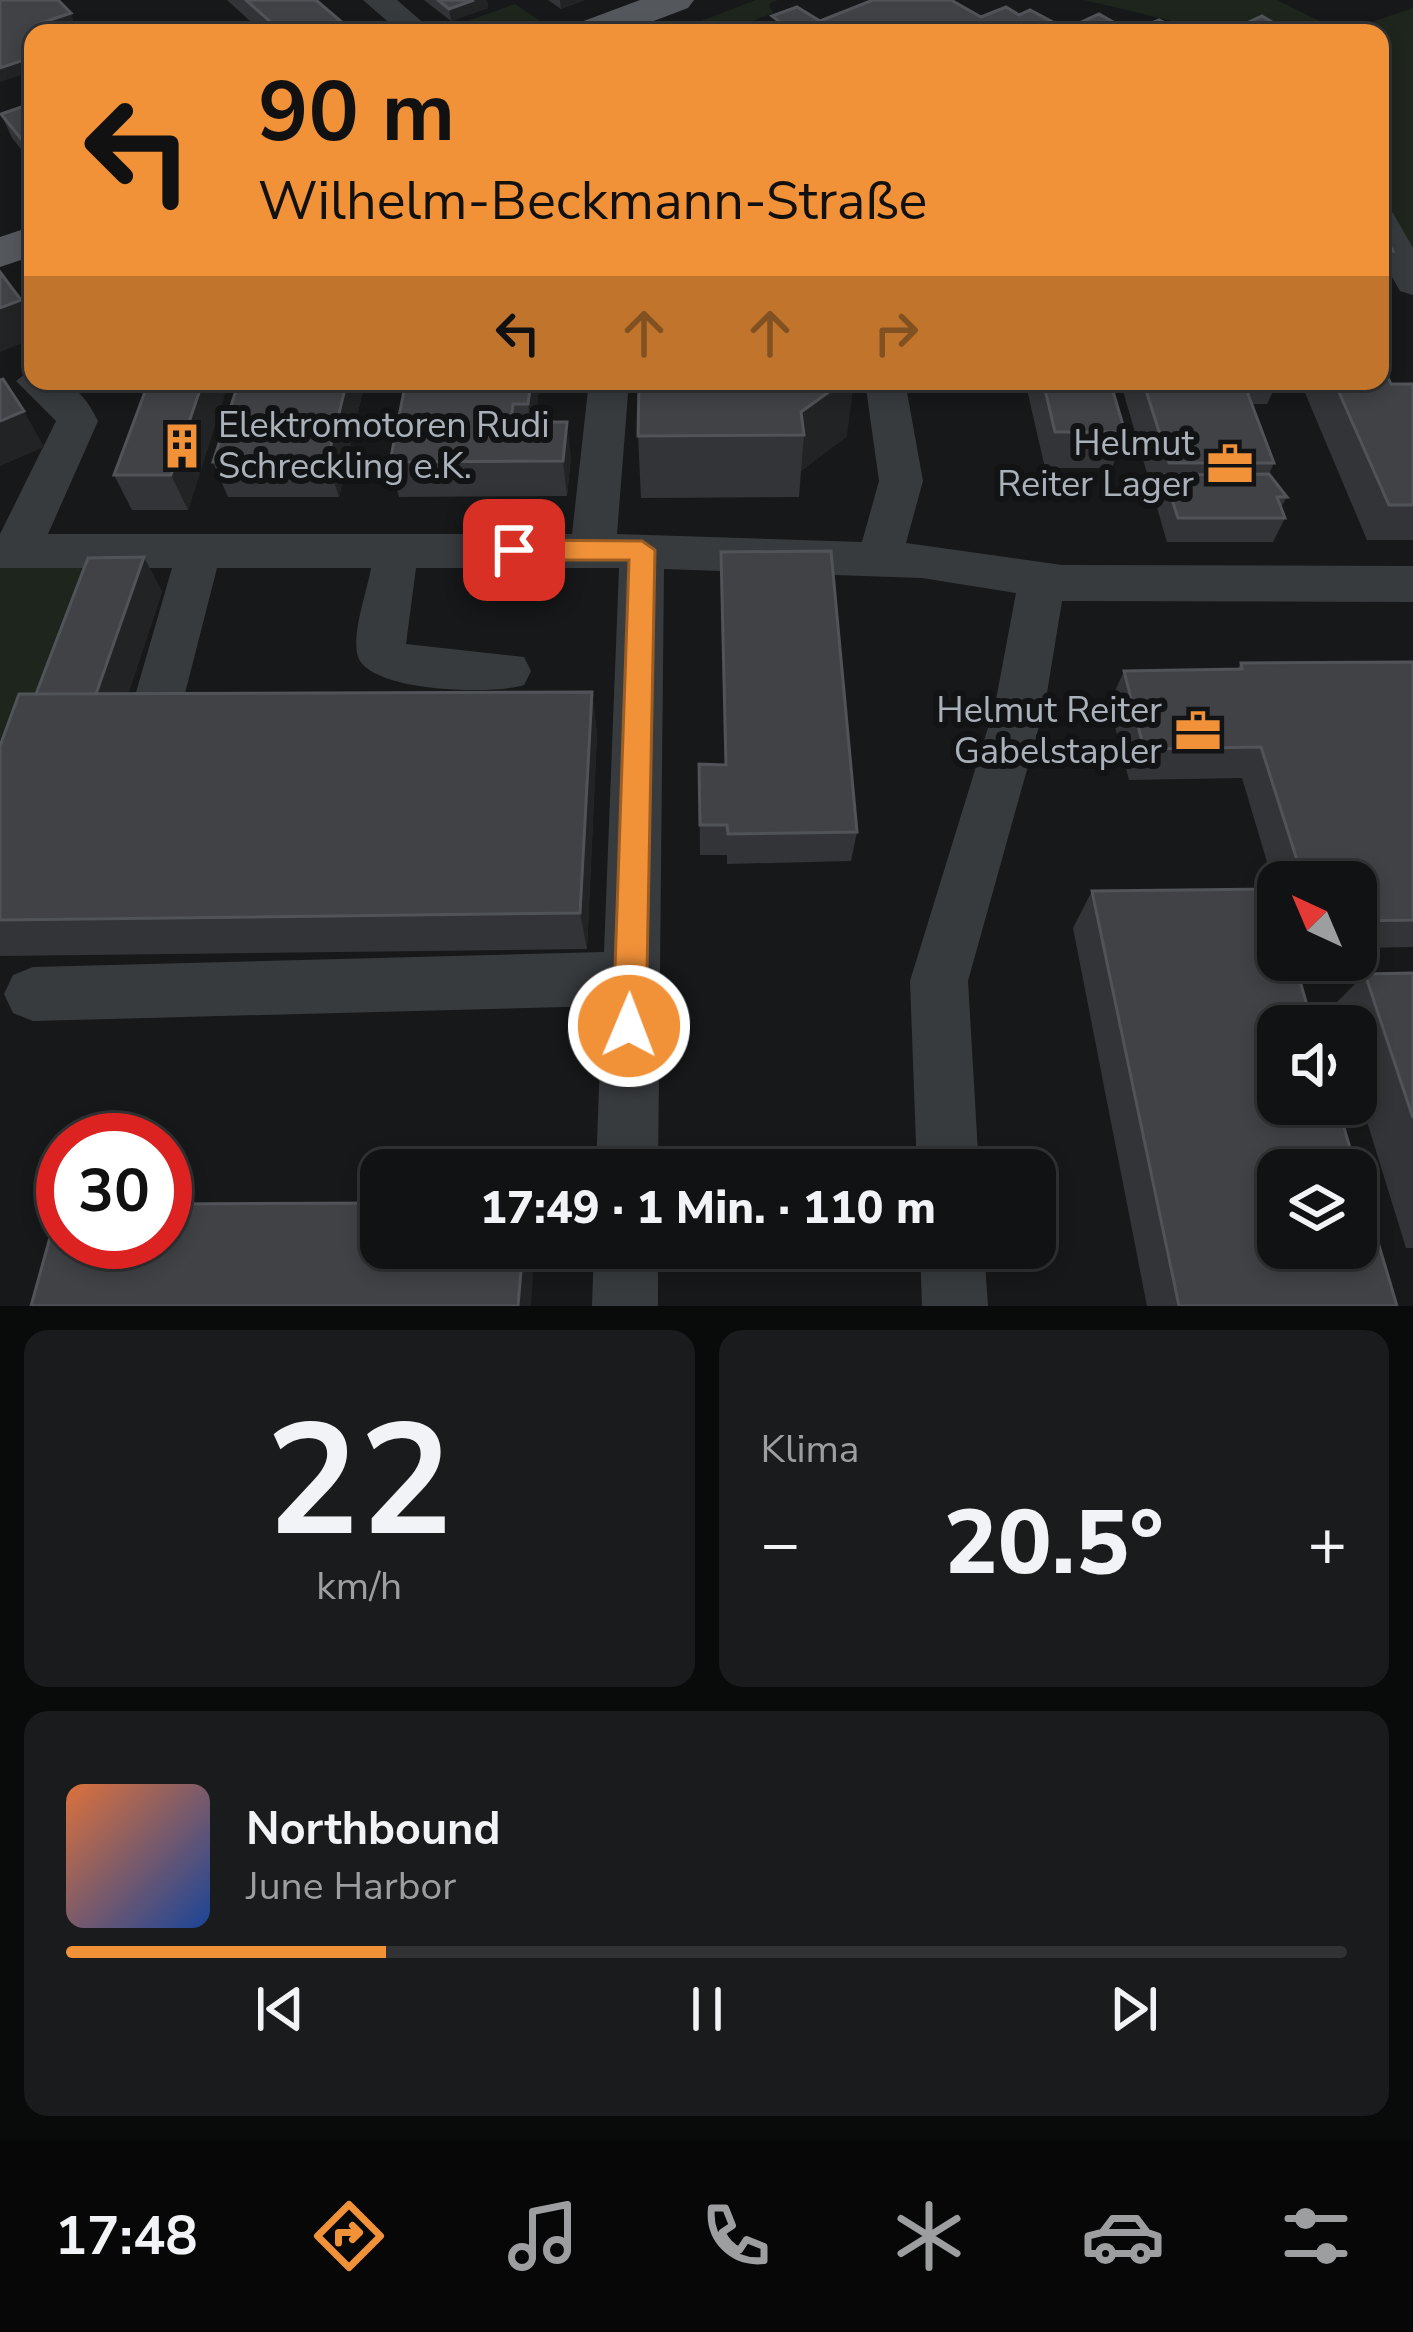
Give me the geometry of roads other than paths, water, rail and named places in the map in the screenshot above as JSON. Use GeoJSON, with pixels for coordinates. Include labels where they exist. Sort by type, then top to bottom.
{"type":"FeatureCollection","features":[{"type":"Feature","properties":{"kind":"main road"},"geometry":{"type":"LineString","coordinates":[[610,24],[675,0]]}},
{"type":"Feature","properties":{"kind":"street"},"geometry":{"type":"LineString","coordinates":[[348,0],[378,24]]}},
{"type":"Feature","properties":{"kind":"street"},"geometry":{"type":"LineString","coordinates":[[378,0],[409,24]]}},
{"type":"Feature","properties":{"kind":"street"},"geometry":{"type":"LineString","coordinates":[[1389,238],[1413,283]]}},
{"type":"Feature","properties":{"kind":"street"},"geometry":{"type":"LineString","coordinates":[[49,390],[68,403],[76,421],[9,552],[618,550],[879,560],[1042,580],[1413,584]]}},
{"type":"Feature","properties":{"kind":"street"},"geometry":{"type":"LineString","coordinates":[[609,390],[630,978],[627,1149]]}},
{"type":"Feature","properties":{"kind":"street"},"geometry":{"type":"LineString","coordinates":[[879,560],[901,481],[886,390]]}},
{"type":"Feature","properties":{"kind":"street"},"geometry":{"type":"LineString","coordinates":[[854,411],[894,443]]}},
{"type":"Feature","properties":{"kind":"street"},"geometry":{"type":"LineString","coordinates":[[396,550],[381,653],[407,666],[507,671]]}},
{"type":"Feature","properties":{"kind":"street"},"geometry":{"type":"LineString","coordinates":[[155,712],[199,551]]}},
{"type":"Feature","properties":{"kind":"street"},"geometry":{"type":"LineString","coordinates":[[947,1149],[939,981],[1021,705],[1042,580]]}},
{"type":"Feature","properties":{"kind":"street"},"geometry":{"type":"LineString","coordinates":[[33,994],[630,978]]}},
{"type":"Feature","properties":{"kind":"street"},"geometry":{"type":"LineString","coordinates":[[625,1306],[626,1269]]}},
{"type":"Feature","properties":{"kind":"street"},"geometry":{"type":"LineString","coordinates":[[953,1269],[955,1306]]}},
{"type":"Feature","properties":{"kind":"place","name":"Elektromotoren Rudi Schreckling e.K."},"geometry":{"type":"Point","coordinates":[182,446]}},
{"type":"Feature","properties":{"kind":"place","name":"Helmut Reiter Lager"},"geometry":{"type":"Point","coordinates":[1230,464]}},
{"type":"Feature","properties":{"kind":"place","name":"Helmut Reiter Gabelstapler"},"geometry":{"type":"Point","coordinates":[1198,731]}}]}
